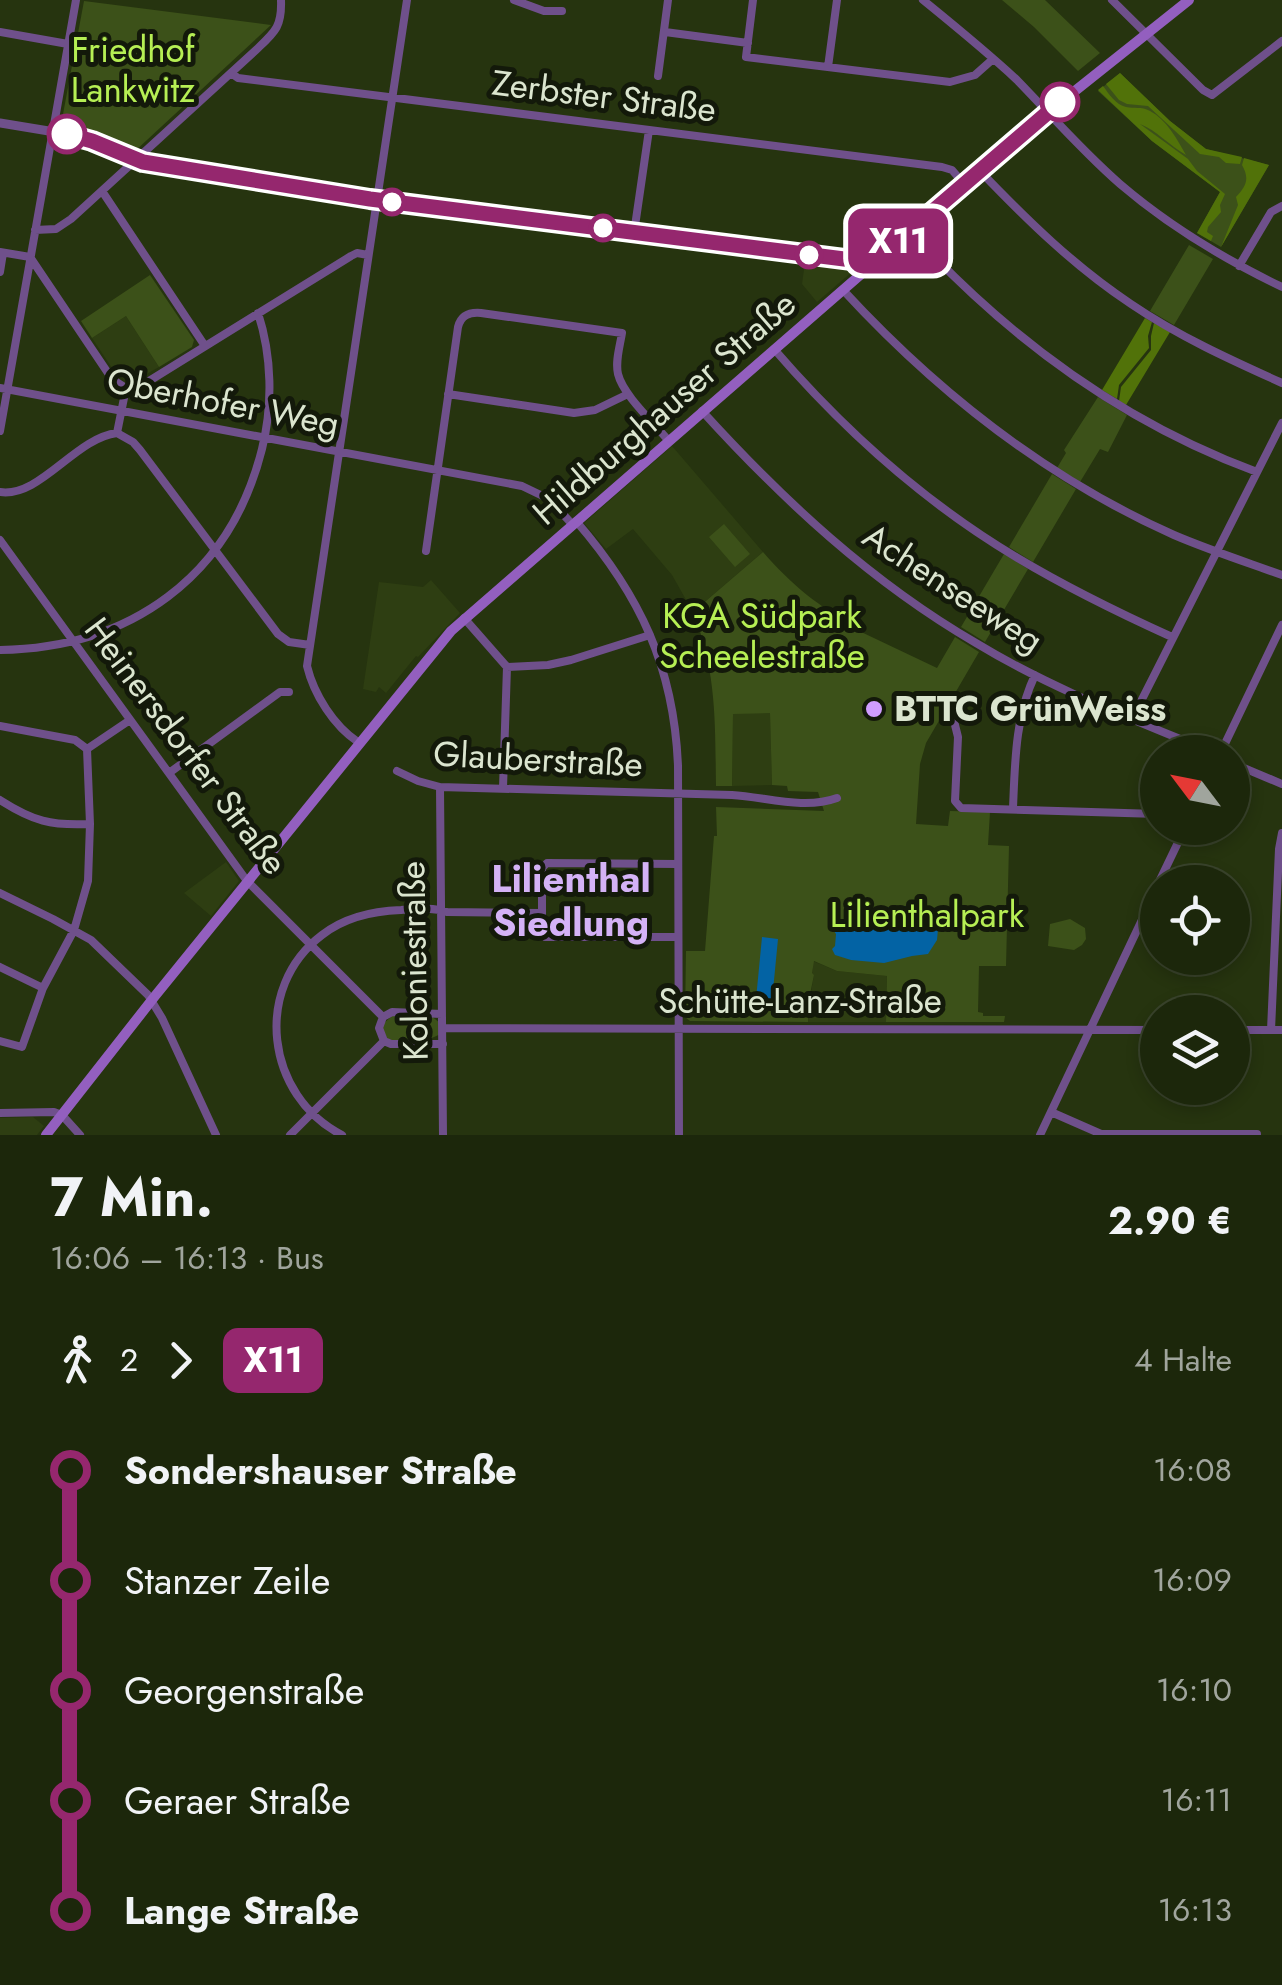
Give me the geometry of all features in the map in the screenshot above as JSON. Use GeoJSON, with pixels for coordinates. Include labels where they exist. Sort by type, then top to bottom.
{"type":"FeatureCollection","features":[{"type":"Feature","properties":{"kind":"main road","name":"Hildburghauser Straße"},"geometry":{"type":"LineString","coordinates":[[46,1135],[358,742],[464,618],[1047,113],[1189,0]]}},
{"type":"Feature","properties":{"kind":"street"},"geometry":{"type":"LineString","coordinates":[[35,230],[61,227],[231,73],[276,31],[282,0]]}},
{"type":"Feature","properties":{"kind":"street"},"geometry":{"type":"LineString","coordinates":[[358,742],[347,735],[316,694],[308,666],[406,0]]}},
{"type":"Feature","properties":{"kind":"street"},"geometry":{"type":"LineString","coordinates":[[514,0],[544,11],[562,11]]}},
{"type":"Feature","properties":{"kind":"street"},"geometry":{"type":"LineString","coordinates":[[658,76],[668,0]]}},
{"type":"Feature","properties":{"kind":"street"},"geometry":{"type":"LineString","coordinates":[[753,0],[746,57],[950,82],[975,75],[993,59]]}},
{"type":"Feature","properties":{"kind":"street"},"geometry":{"type":"LineString","coordinates":[[828,67],[837,0]]}},
{"type":"Feature","properties":{"kind":"street"},"geometry":{"type":"LineString","coordinates":[[923,0],[993,59],[1136,197],[1174,226],[1282,287]]}},
{"type":"Feature","properties":{"kind":"street"},"geometry":{"type":"LineString","coordinates":[[1112,0],[1212,95],[1282,42]]}},
{"type":"Feature","properties":{"kind":"street"},"geometry":{"type":"LineString","coordinates":[[0,431],[4,389],[76,1]]}},
{"type":"Feature","properties":{"kind":"street"},"geometry":{"type":"LineString","coordinates":[[0,32],[68,44]]}},
{"type":"Feature","properties":{"kind":"street"},"geometry":{"type":"LineString","coordinates":[[665,32],[748,43]]}},
{"type":"Feature","properties":{"kind":"street","name":"Zerbster Straße"},"geometry":{"type":"LineString","coordinates":[[231,73],[238,78],[942,167],[952,170],[964,184]]}},
{"type":"Feature","properties":{"kind":"street"},"geometry":{"type":"LineString","coordinates":[[0,123],[92,141],[136,160],[376,200],[852,260],[869,266]]}},
{"type":"Feature","properties":{"kind":"street"},"geometry":{"type":"LineString","coordinates":[[634,233],[649,130]]}},
{"type":"Feature","properties":{"kind":"street"},"geometry":{"type":"LineString","coordinates":[[980,171],[1066,256],[1133,306],[1282,383]]}},
{"type":"Feature","properties":{"kind":"street"},"geometry":{"type":"LineString","coordinates":[[102,191],[205,346]]}},
{"type":"Feature","properties":{"kind":"street"},"geometry":{"type":"LineString","coordinates":[[1240,266],[1271,212],[1282,206]]}},
{"type":"Feature","properties":{"kind":"street"},"geometry":{"type":"LineString","coordinates":[[910,231],[980,302],[1053,362],[1150,423],[1257,472]]}},
{"type":"Feature","properties":{"kind":"street"},"geometry":{"type":"LineString","coordinates":[[0,272],[2,252],[30,258],[112,379],[126,388],[141,386],[350,256],[368,256]]}},
{"type":"Feature","properties":{"kind":"street"},"geometry":{"type":"LineString","coordinates":[[843,290],[910,360],[1015,444],[1107,502],[1159,528],[1282,575]]}},
{"type":"Feature","properties":{"kind":"street"},"geometry":{"type":"LineString","coordinates":[[0,650],[74,642],[138,617],[169,598],[215,552],[240,513],[265,438],[270,402],[266,345],[258,314]]}},
{"type":"Feature","properties":{"kind":"street"},"geometry":{"type":"LineString","coordinates":[[426,551],[459,323],[466,314],[622,332],[618,371],[628,394],[668,440]]}},
{"type":"Feature","properties":{"kind":"street"},"geometry":{"type":"LineString","coordinates":[[774,350],[856,436],[954,516],[1044,573],[1172,638]]}},
{"type":"Feature","properties":{"kind":"street"},"geometry":{"type":"LineString","coordinates":[[118,433],[126,388]]}},
{"type":"Feature","properties":{"kind":"street","name":"Oberhofer Weg"},"geometry":{"type":"LineString","coordinates":[[4,389],[530,488],[574,522],[616,570],[650,634],[672,706],[678,794],[679,1135]]}},
{"type":"Feature","properties":{"kind":"street"},"geometry":{"type":"LineString","coordinates":[[448,394],[574,413],[595,410],[628,394]]}},
{"type":"Feature","properties":{"kind":"street","name":"Achenseeweg"},"geometry":{"type":"LineString","coordinates":[[702,411],[759,474],[859,562],[967,638],[1035,676],[1171,735]]}},
{"type":"Feature","properties":{"kind":"street"},"geometry":{"type":"LineString","coordinates":[[1132,719],[1282,423]]}},
{"type":"Feature","properties":{"kind":"street"},"geometry":{"type":"LineString","coordinates":[[0,492],[20,491],[98,438],[118,433],[140,450],[278,634],[289,642],[310,645]]}},
{"type":"Feature","properties":{"kind":"street","name":"Heinersdorfer Straße"},"geometry":{"type":"LineString","coordinates":[[0,540],[248,882],[383,1017]]}},
{"type":"Feature","properties":{"kind":"street"},"geometry":{"type":"LineString","coordinates":[[464,618],[507,668],[503,788]]}},
{"type":"Feature","properties":{"kind":"street"},"geometry":{"type":"LineString","coordinates":[[1229,735],[1282,625]]}},
{"type":"Feature","properties":{"kind":"street"},"geometry":{"type":"LineString","coordinates":[[507,668],[570,660],[650,634]]}},
{"type":"Feature","properties":{"kind":"street"},"geometry":{"type":"LineString","coordinates":[[1013,808],[1018,730],[1035,676]]}},
{"type":"Feature","properties":{"kind":"street"},"geometry":{"type":"LineString","coordinates":[[169,773],[280,692],[289,692]]}},
{"type":"Feature","properties":{"kind":"street"},"geometry":{"type":"LineString","coordinates":[[87,748],[130,720]]}},
{"type":"Feature","properties":{"kind":"street"},"geometry":{"type":"LineString","coordinates":[[954,721],[958,737],[956,804],[961,808],[1140,813]]}},
{"type":"Feature","properties":{"kind":"street"},"geometry":{"type":"LineString","coordinates":[[0,726],[75,740],[87,748]]}},
{"type":"Feature","properties":{"kind":"street"},"geometry":{"type":"LineString","coordinates":[[0,1042],[22,1047],[43,988],[74,930],[88,880],[87,748]]}},
{"type":"Feature","properties":{"kind":"street","name":"Glauberstraße"},"geometry":{"type":"LineString","coordinates":[[397,770],[440,787],[746,796],[799,802],[837,798]]}},
{"type":"Feature","properties":{"kind":"street"},"geometry":{"type":"LineString","coordinates":[[1250,771],[1282,784]]}},
{"type":"Feature","properties":{"kind":"street","name":"Koloniestraße"},"geometry":{"type":"LineString","coordinates":[[440,787],[443,1135]]}},
{"type":"Feature","properties":{"kind":"street"},"geometry":{"type":"LineString","coordinates":[[0,800],[43,823],[90,824]]}},
{"type":"Feature","properties":{"kind":"street"},"geometry":{"type":"LineString","coordinates":[[1271,1030],[1278,849],[1282,833]]}},
{"type":"Feature","properties":{"kind":"street"},"geometry":{"type":"LineString","coordinates":[[678,864],[547,864],[542,868],[545,937],[678,937]]}},
{"type":"Feature","properties":{"kind":"street"},"geometry":{"type":"LineString","coordinates":[[0,893],[74,930],[101,949],[152,1000],[216,1135]]}},
{"type":"Feature","properties":{"kind":"street"},"geometry":{"type":"LineString","coordinates":[[342,1135],[312,1114],[296,1096],[278,1050],[276,1027],[284,986],[311,945],[334,926],[360,915],[400,910],[542,912]]}},
{"type":"Feature","properties":{"kind":"street"},"geometry":{"type":"LineString","coordinates":[[1040,1135],[1140,922]]}},
{"type":"Feature","properties":{"kind":"street"},"geometry":{"type":"LineString","coordinates":[[0,968],[43,988]]}},
{"type":"Feature","properties":{"kind":"street"},"geometry":{"type":"LineString","coordinates":[[442,1014],[392,1012],[383,1017],[379,1028],[384,1041],[391,1044],[443,1044]]}},
{"type":"Feature","properties":{"kind":"street","name":"Schütte-Lanz-Straße"},"geometry":{"type":"LineString","coordinates":[[443,1028],[1140,1030]]}},
{"type":"Feature","properties":{"kind":"street"},"geometry":{"type":"LineString","coordinates":[[1250,1030],[1282,1030]]}},
{"type":"Feature","properties":{"kind":"street"},"geometry":{"type":"LineString","coordinates":[[290,1135],[384,1041]]}},
{"type":"Feature","properties":{"kind":"street"},"geometry":{"type":"LineString","coordinates":[[0,1113],[54,1112],[62,1115],[80,1135]]}},
{"type":"Feature","properties":{"kind":"street"},"geometry":{"type":"LineString","coordinates":[[1051,1112],[1101,1134],[1257,1134]]}},
{"type":"Feature","properties":{"kind":"shaded area"},"geometry":{"type":"Polygon","coordinates":[[[805,262],[852,267],[853,271],[817,302],[802,284],[805,262]]]}},
{"type":"Feature","properties":{"kind":"shaded area"},"geometry":{"type":"Polygon","coordinates":[[[126,316],[159,367],[134,381],[116,374],[92,338],[126,316]]]}},
{"type":"Feature","properties":{"kind":"shaded area"},"geometry":{"type":"Polygon","coordinates":[[[672,446],[763,552],[693,612],[672,575],[633,529],[606,549],[584,523],[672,446]]]}},
{"type":"Feature","properties":{"kind":"shaded area"},"geometry":{"type":"Polygon","coordinates":[[[431,580],[460,613],[416,656],[386,693],[379,687],[376,692],[363,689],[379,582],[423,587],[431,580]]]}},
{"type":"Feature","properties":{"kind":"shaded area"},"geometry":{"type":"Polygon","coordinates":[[[733,713],[770,713],[772,785],[732,786],[733,713]]]}},
{"type":"Feature","properties":{"kind":"shaded area"},"geometry":{"type":"Polygon","coordinates":[[[226,862],[239,881],[211,916],[184,893],[226,862]]]}},
{"type":"Feature","properties":{"kind":"shaded area"},"geometry":{"type":"Polygon","coordinates":[[[813,961],[837,971],[887,976],[886,1022],[808,1022],[813,961]]]}},
{"type":"Feature","properties":{"kind":"shaded area"},"geometry":{"type":"Polygon","coordinates":[[[33,1117],[44,1126],[37,1135],[0,1135],[0,1118],[33,1117]]]}},
{"type":"Feature","properties":{"kind":"green space"},"geometry":{"type":"Polygon","coordinates":[[[1002,0],[1045,0],[1100,53],[1078,71],[1002,0]]]}},
{"type":"Feature","properties":{"kind":"green space","name":"Friedhof Lankwitz"},"geometry":{"type":"Polygon","coordinates":[[[84,1],[271,25],[134,152],[61,125],[84,1]]]}},
{"type":"Feature","properties":{"kind":"green space"},"geometry":{"type":"Polygon","coordinates":[[[1120,73],[1206,149],[1269,165],[1221,247],[1197,233],[1220,192],[1152,141],[1098,91],[1120,73]]]}},
{"type":"Feature","properties":{"kind":"green space"},"geometry":{"type":"Polygon","coordinates":[[[1120,73],[1206,149],[1242,157],[1240,164],[1200,154],[1148,106],[1119,100],[1106,84],[1120,73]]]}},
{"type":"Feature","properties":{"kind":"green space"},"geometry":{"type":"Polygon","coordinates":[[[1103,86],[1119,104],[1147,109],[1162,119],[1186,155],[1140,124],[1188,159],[1225,194],[1221,212],[1208,227],[1207,232],[1213,236],[1211,241],[1197,233],[1220,192],[1152,141],[1098,90],[1103,86]]]}},
{"type":"Feature","properties":{"kind":"green space"},"geometry":{"type":"Polygon","coordinates":[[[1244,158],[1269,165],[1221,247],[1238,205],[1236,197],[1246,182],[1244,158]]]}},
{"type":"Feature","properties":{"kind":"green space"},"geometry":{"type":"Polygon","coordinates":[[[1189,245],[1213,259],[1174,325],[1150,311],[1189,245]]]}},
{"type":"Feature","properties":{"kind":"green space"},"geometry":{"type":"Polygon","coordinates":[[[150,275],[194,340],[192,347],[159,367],[126,316],[92,338],[81,321],[150,275]]]}},
{"type":"Feature","properties":{"kind":"green space"},"geometry":{"type":"Polygon","coordinates":[[[1145,318],[1152,322],[1149,348],[1119,385],[1117,399],[1102,390],[1145,318]]]}},
{"type":"Feature","properties":{"kind":"green space"},"geometry":{"type":"Polygon","coordinates":[[[1154,323],[1170,332],[1126,405],[1119,401],[1121,387],[1151,350],[1154,323]]]}},
{"type":"Feature","properties":{"kind":"green space"},"geometry":{"type":"Polygon","coordinates":[[[1098,397],[1127,415],[1108,452],[1100,449],[1080,482],[1057,468],[1098,397]]]}},
{"type":"Feature","properties":{"kind":"green space"},"geometry":{"type":"Polygon","coordinates":[[[1052,474],[1076,489],[1033,562],[1009,547],[1052,474]]]}},
{"type":"Feature","properties":{"kind":"green space"},"geometry":{"type":"Polygon","coordinates":[[[724,524],[750,554],[735,567],[709,537],[724,524]]]}},
{"type":"Feature","properties":{"kind":"green space"},"geometry":{"type":"Polygon","coordinates":[[[763,552],[806,594],[858,627],[857,630],[937,668],[955,637],[979,652],[926,743],[920,764],[916,824],[948,826],[950,811],[990,812],[988,845],[1009,846],[1006,966],[979,966],[978,1012],[983,1016],[1005,1016],[1004,1022],[886,1022],[887,976],[837,971],[814,961],[808,1022],[690,1021],[685,1017],[686,951],[705,951],[717,836],[716,807],[824,811],[818,792],[788,791],[787,786],[772,785],[770,713],[733,714],[732,786],[716,786],[711,677],[693,612],[763,552]]]}},
{"type":"Feature","properties":{"kind":"green space"},"geometry":{"type":"Polygon","coordinates":[[[1004,554],[1028,569],[985,642],[961,627],[1004,554]]]}},
{"type":"Feature","properties":{"kind":"green space"},"geometry":{"type":"Polygon","coordinates":[[[1070,919],[1085,928],[1082,945],[1074,950],[1048,946],[1050,924],[1070,919]]]}},
{"type":"Feature","properties":{"kind":"green space"},"geometry":{"type":"Polygon","coordinates":[[[393,1015],[430,1015],[440,1023],[440,1034],[419,1041],[393,1041],[383,1033],[383,1024],[393,1015]]]}},
{"type":"Feature","properties":{"kind":"water"},"geometry":{"type":"Polygon","coordinates":[[[906,906],[923,913],[938,929],[937,940],[928,954],[884,963],[835,955],[834,931],[851,918],[860,918],[871,909],[906,906]]]}},
{"type":"Feature","properties":{"kind":"water"},"geometry":{"type":"Polygon","coordinates":[[[762,937],[778,939],[772,1001],[756,999],[762,937]]]}},
{"type":"Feature","properties":{"kind":"bus line","name":"X11"},"geometry":{"type":"LineString","coordinates":[[67,134],[136,160],[182,169],[384,201],[852,260],[869,266],[1060,102]]}},
{"type":"Feature","properties":{"kind":"place","name":"BTTC GrünWeiss"},"geometry":{"type":"Point","coordinates":[874,709]}},
{"type":"Feature","properties":{"kind":"district","name":"Lilienthal Siedlung"},"geometry":{"type":"Point","coordinates":[571,900]}},
{"type":"Feature","properties":{"kind":"park label","name":"KGA Südpark Scheelestraße"},"geometry":{"type":"Point","coordinates":[762,636]}},
{"type":"Feature","properties":{"kind":"park label","name":"Lilienthalpark"},"geometry":{"type":"Point","coordinates":[927,915]}}]}
